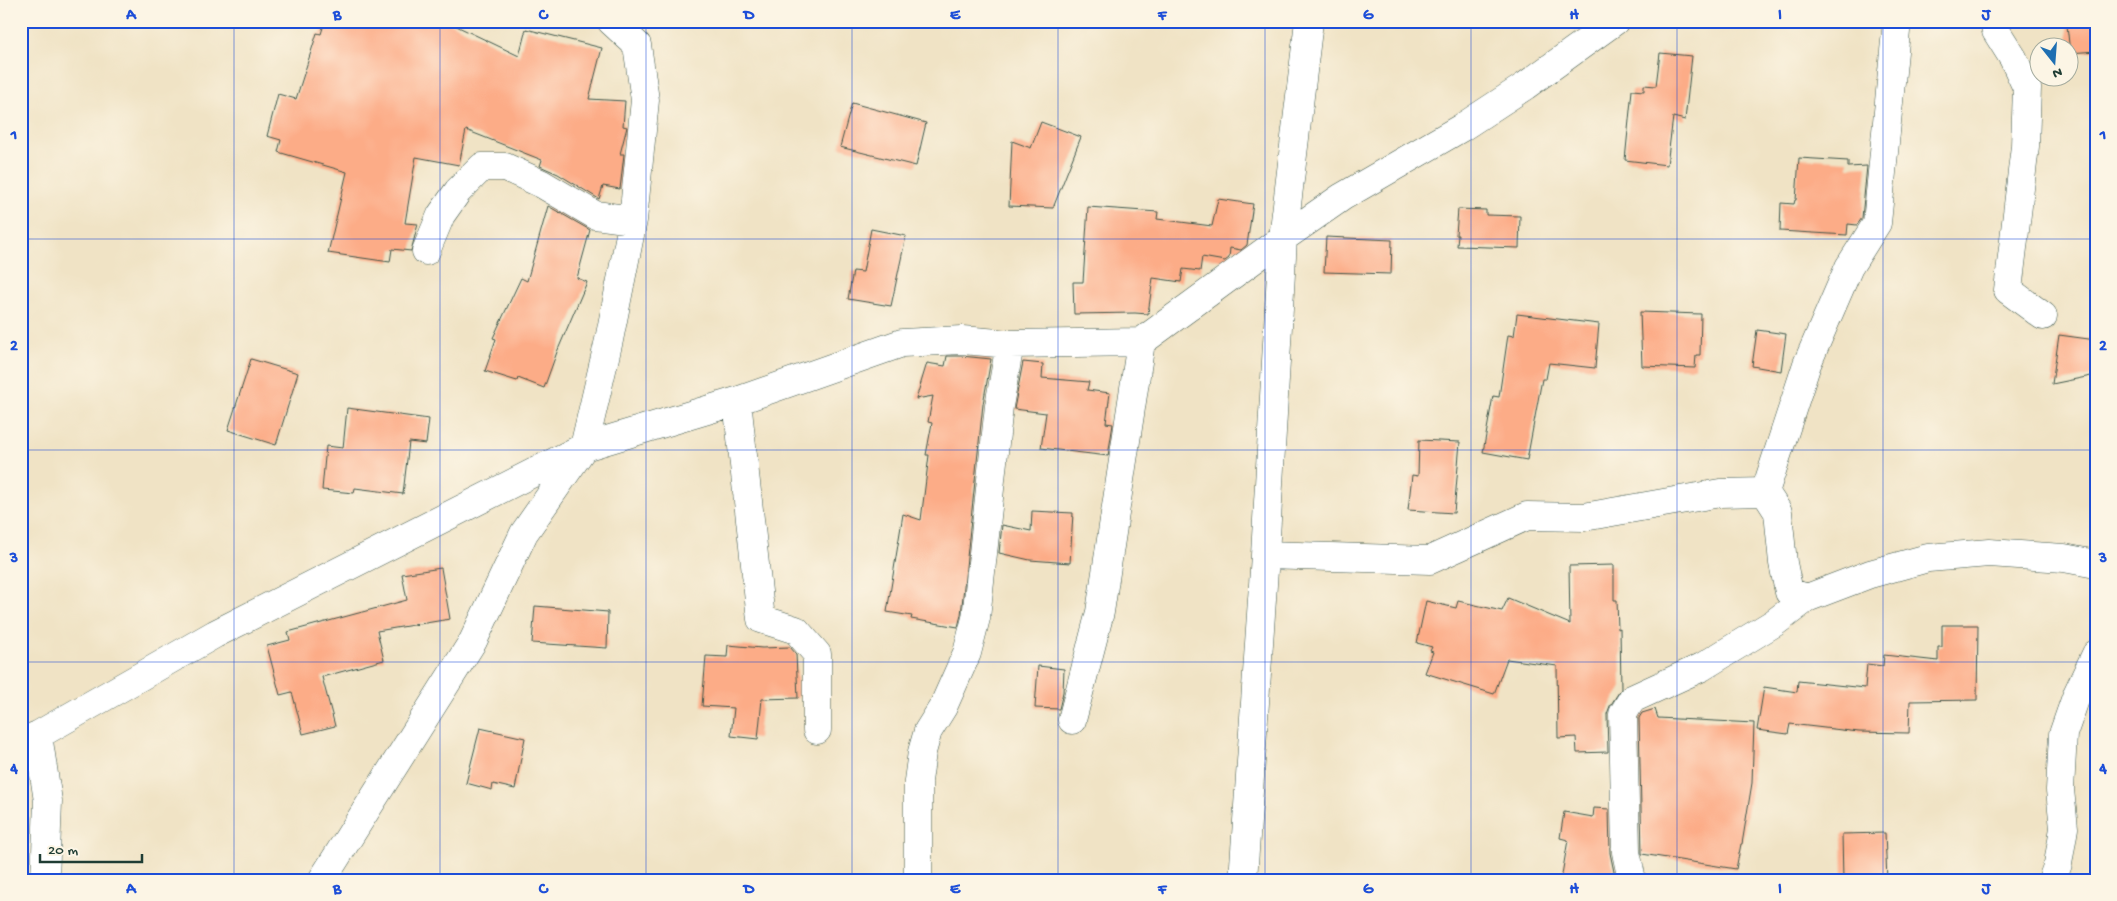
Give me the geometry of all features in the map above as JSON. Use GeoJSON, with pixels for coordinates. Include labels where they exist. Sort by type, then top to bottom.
{"type":"FeatureCollection","features":[{"type":"Feature","properties":{"kind":"street"},"geometry":{"type":"LineString","coordinates":[[322,880],[473,641],[524,533],[584,447],[609,340],[633,220],[645,100],[638,46],[611,21]]}},
{"type":"Feature","properties":{"kind":"street"},"geometry":{"type":"LineString","coordinates":[[1243,880],[1265,555],[1283,238],[1308,21]]}},
{"type":"Feature","properties":{"kind":"street"},"geometry":{"type":"LineString","coordinates":[[45,880],[48,801],[30,739],[215,634],[584,447],[737,401],[902,343],[962,340],[1010,344],[1141,342],[1342,197],[1461,128],[1525,86],[1615,21]]}},
{"type":"Feature","properties":{"kind":"street"},"geometry":{"type":"LineString","coordinates":[[1765,492],[1807,364],[1849,267],[1877,223],[1897,21]]}},
{"type":"Feature","properties":{"kind":"street"},"geometry":{"type":"LineString","coordinates":[[1995,21],[1996,31],[2013,58],[2027,88],[2025,146],[2008,290],[2044,316]]}},
{"type":"Feature","properties":{"kind":"street"},"geometry":{"type":"LineString","coordinates":[[426,251],[442,215],[458,191],[482,167],[505,167],[542,184],[595,215],[633,220]]}},
{"type":"Feature","properties":{"kind":"street"},"geometry":{"type":"LineString","coordinates":[[1072,720],[1100,612],[1141,342]]}},
{"type":"Feature","properties":{"kind":"street"},"geometry":{"type":"LineString","coordinates":[[918,880],[918,781],[922,752],[928,731],[943,707],[967,653],[976,618],[999,406],[1010,344]]}},
{"type":"Feature","properties":{"kind":"street"},"geometry":{"type":"LineString","coordinates":[[737,401],[761,619],[796,630],[817,654],[817,730]]}},
{"type":"Feature","properties":{"kind":"street"},"geometry":{"type":"LineString","coordinates":[[1265,555],[1430,560],[1527,516],[1584,517],[1720,493],[1765,492]]}},
{"type":"Feature","properties":{"kind":"street"},"geometry":{"type":"LineString","coordinates":[[1765,492],[1778,512],[1783,563],[1789,592],[1807,598]]}},
{"type":"Feature","properties":{"kind":"street"},"geometry":{"type":"LineString","coordinates":[[1632,880],[1626,852],[1623,714],[1632,699],[1702,667],[1774,623],[1807,598],[1870,574],[1928,558],[1988,553],[2064,558],[2096,564]]}},
{"type":"Feature","properties":{"kind":"street"},"geometry":{"type":"LineString","coordinates":[[2052,880],[2058,864],[2064,828],[2060,790],[2063,734],[2077,694],[2096,654]]}},
{"type":"Feature","properties":{"kind":"building"},"geometry":{"type":"Polygon","coordinates":[[[325,21],[446,21],[519,56],[526,29],[602,48],[589,99],[625,101],[623,126],[627,127],[620,154],[624,154],[620,189],[603,186],[599,199],[558,174],[540,166],[542,160],[466,130],[459,165],[416,157],[405,223],[418,224],[411,251],[392,249],[390,262],[328,253],[347,172],[278,152],[281,140],[267,136],[278,94],[296,99],[317,33],[321,34],[325,21]]]}},
{"type":"Feature","properties":{"kind":"building"},"geometry":{"type":"Polygon","coordinates":[[[2096,23],[2096,51],[2080,52],[2080,38],[2068,38],[2067,25],[2096,23]]]}},
{"type":"Feature","properties":{"kind":"building"},"geometry":{"type":"Polygon","coordinates":[[[1660,53],[1692,56],[1685,120],[1673,117],[1667,165],[1625,160],[1632,90],[1644,91],[1644,85],[1656,86],[1660,53]]]}},
{"type":"Feature","properties":{"kind":"building"},"geometry":{"type":"Polygon","coordinates":[[[852,103],[926,123],[916,166],[840,147],[852,103]]]}},
{"type":"Feature","properties":{"kind":"building"},"geometry":{"type":"Polygon","coordinates":[[[1041,122],[1081,137],[1053,208],[1009,206],[1012,141],[1031,148],[1041,122]]]}},
{"type":"Feature","properties":{"kind":"building"},"geometry":{"type":"Polygon","coordinates":[[[1799,158],[1848,161],[1848,167],[1867,166],[1862,218],[1857,225],[1848,224],[1847,235],[1780,231],[1781,203],[1794,204],[1796,200],[1799,158]]]}},
{"type":"Feature","properties":{"kind":"building"},"geometry":{"type":"Polygon","coordinates":[[[1218,199],[1253,204],[1247,245],[1241,250],[1230,248],[1229,258],[1225,261],[1202,257],[1200,271],[1183,269],[1181,282],[1153,278],[1148,314],[1074,314],[1073,282],[1083,282],[1088,207],[1158,212],[1157,219],[1212,226],[1218,199]]]}},
{"type":"Feature","properties":{"kind":"building"},"geometry":{"type":"Polygon","coordinates":[[[548,206],[590,230],[577,278],[587,282],[544,388],[518,378],[517,381],[485,371],[496,339],[493,338],[498,327],[521,278],[527,281],[548,206]]]}},
{"type":"Feature","properties":{"kind":"building"},"geometry":{"type":"Polygon","coordinates":[[[1458,209],[1486,210],[1486,215],[1520,216],[1519,248],[1457,246],[1458,209]]]}},
{"type":"Feature","properties":{"kind":"building"},"geometry":{"type":"Polygon","coordinates":[[[871,229],[906,236],[891,306],[848,299],[853,271],[863,272],[871,229]]]}},
{"type":"Feature","properties":{"kind":"building"},"geometry":{"type":"Polygon","coordinates":[[[1326,237],[1392,240],[1391,274],[1324,272],[1326,237]]]}},
{"type":"Feature","properties":{"kind":"building"},"geometry":{"type":"Polygon","coordinates":[[[1640,312],[1701,314],[1700,355],[1696,355],[1695,368],[1642,366],[1640,312]]]}},
{"type":"Feature","properties":{"kind":"building"},"geometry":{"type":"Polygon","coordinates":[[[1517,314],[1599,324],[1595,368],[1549,363],[1546,379],[1542,379],[1527,460],[1483,452],[1493,396],[1499,397],[1508,335],[1514,336],[1517,314]]]}},
{"type":"Feature","properties":{"kind":"building"},"geometry":{"type":"Polygon","coordinates":[[[1757,330],[1786,334],[1781,371],[1752,366],[1757,330]]]}},
{"type":"Feature","properties":{"kind":"building"},"geometry":{"type":"Polygon","coordinates":[[[2059,335],[2096,340],[2096,375],[2052,384],[2059,335]]]}},
{"type":"Feature","properties":{"kind":"building"},"geometry":{"type":"Polygon","coordinates":[[[947,356],[991,359],[983,404],[961,615],[958,627],[911,619],[912,616],[887,612],[903,514],[921,520],[929,455],[926,455],[932,423],[928,422],[933,396],[916,399],[927,363],[945,366],[947,356]]]}},
{"type":"Feature","properties":{"kind":"building"},"geometry":{"type":"Polygon","coordinates":[[[251,359],[298,373],[276,445],[228,430],[251,359]]]}},
{"type":"Feature","properties":{"kind":"building"},"geometry":{"type":"Polygon","coordinates":[[[1023,362],[1043,364],[1042,378],[1089,382],[1087,390],[1110,393],[1106,423],[1113,424],[1108,456],[1041,448],[1046,413],[1014,409],[1023,362]]]}},
{"type":"Feature","properties":{"kind":"building"},"geometry":{"type":"Polygon","coordinates":[[[347,408],[429,419],[426,444],[409,442],[403,494],[355,488],[354,493],[322,490],[326,446],[343,448],[347,408]]]}},
{"type":"Feature","properties":{"kind":"building"},"geometry":{"type":"Polygon","coordinates":[[[1419,440],[1460,442],[1454,513],[1408,510],[1412,475],[1418,476],[1419,440]]]}},
{"type":"Feature","properties":{"kind":"building"},"geometry":{"type":"Polygon","coordinates":[[[1032,511],[1073,513],[1070,563],[1030,560],[999,553],[1002,525],[1031,531],[1032,511]]]}},
{"type":"Feature","properties":{"kind":"building"},"geometry":{"type":"Polygon","coordinates":[[[1614,565],[1614,600],[1617,600],[1618,629],[1620,628],[1621,689],[1607,714],[1608,752],[1577,753],[1576,737],[1558,738],[1557,666],[1507,659],[1494,694],[1425,673],[1433,652],[1430,651],[1432,647],[1417,643],[1426,601],[1456,608],[1458,601],[1502,611],[1508,598],[1570,624],[1569,566],[1614,565]]]}},
{"type":"Feature","properties":{"kind":"building"},"geometry":{"type":"Polygon","coordinates":[[[441,568],[450,619],[377,631],[384,660],[322,677],[335,726],[303,734],[292,692],[280,695],[267,646],[290,640],[288,632],[407,600],[402,574],[441,568]]]}},
{"type":"Feature","properties":{"kind":"building"},"geometry":{"type":"Polygon","coordinates":[[[535,606],[608,612],[607,648],[532,643],[535,606]]]}},
{"type":"Feature","properties":{"kind":"building"},"geometry":{"type":"Polygon","coordinates":[[[1942,625],[1978,625],[1977,700],[1910,701],[1909,733],[1859,732],[1790,724],[1788,734],[1757,730],[1764,687],[1797,692],[1798,681],[1865,688],[1867,664],[1883,666],[1884,655],[1938,661],[1938,647],[1942,647],[1942,625]]]}},
{"type":"Feature","properties":{"kind":"building"},"geometry":{"type":"Polygon","coordinates":[[[728,645],[762,648],[790,647],[796,654],[798,698],[762,699],[758,739],[731,736],[734,708],[702,706],[706,656],[727,657],[728,645]]]}},
{"type":"Feature","properties":{"kind":"building"},"geometry":{"type":"Polygon","coordinates":[[[1038,666],[1064,669],[1063,692],[1059,709],[1035,708],[1038,666]]]}},
{"type":"Feature","properties":{"kind":"building"},"geometry":{"type":"Polygon","coordinates":[[[1655,709],[1658,718],[1754,723],[1752,783],[1736,869],[1642,854],[1639,718],[1642,713],[1655,709]]]}},
{"type":"Feature","properties":{"kind":"building"},"geometry":{"type":"Polygon","coordinates":[[[480,728],[525,738],[515,789],[493,784],[492,790],[466,783],[480,728]]]}},
{"type":"Feature","properties":{"kind":"building"},"geometry":{"type":"Polygon","coordinates":[[[1594,808],[1609,809],[1613,880],[1561,880],[1568,840],[1560,838],[1564,812],[1593,817],[1594,808]]]}},
{"type":"Feature","properties":{"kind":"building"},"geometry":{"type":"Polygon","coordinates":[[[1885,833],[1887,880],[1843,880],[1842,834],[1885,833]]]}}]}
